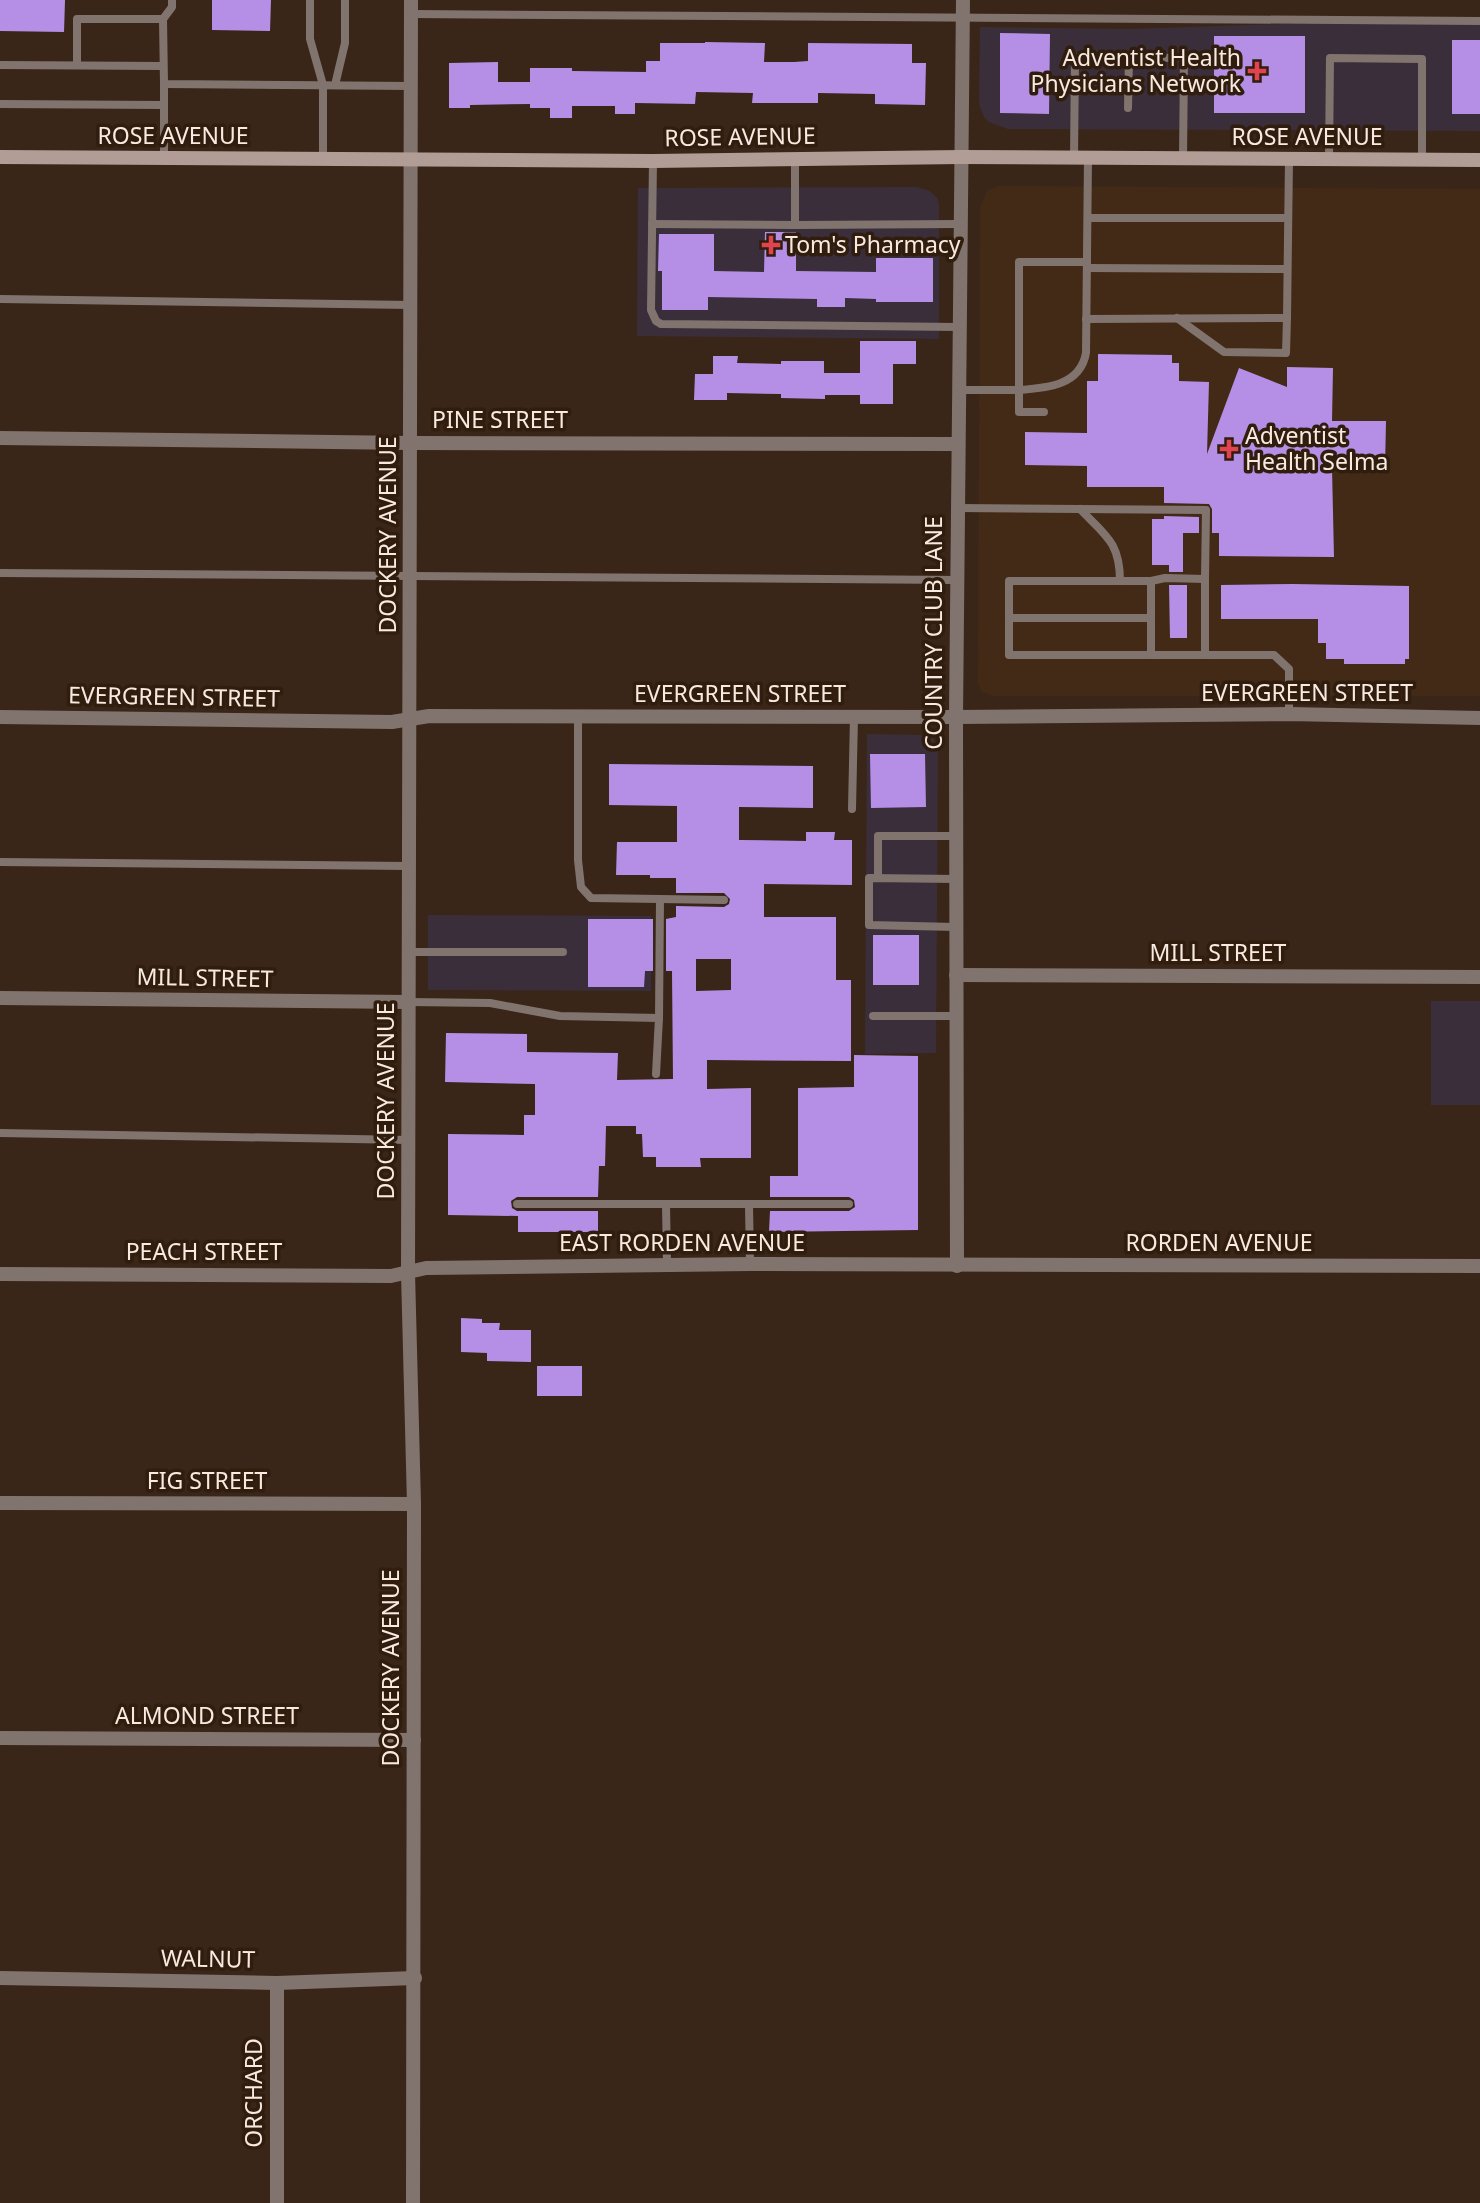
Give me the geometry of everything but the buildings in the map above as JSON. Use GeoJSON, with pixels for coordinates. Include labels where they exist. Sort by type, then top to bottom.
{"type":"FeatureCollection","features":[{"type":"Feature","properties":{"kind":"street","name":"COUNTRY CLUB LANE"},"geometry":{"type":"LineString","coordinates":[[957,1266],[956,717],[963,0]]}},
{"type":"Feature","properties":{"kind":"street","name":"DOCKERY AVENUE"},"geometry":{"type":"LineString","coordinates":[[411,7],[408,1273],[414,1504],[413,2203]]}},
{"type":"Feature","properties":{"kind":"street","name":"ROSE AVENUE"},"geometry":{"type":"LineString","coordinates":[[0,157],[653,161],[961,157],[1480,160]]}},
{"type":"Feature","properties":{"kind":"street","name":"PINE STREET"},"geometry":{"type":"LineString","coordinates":[[0,438],[410,443],[958,444]]}},
{"type":"Feature","properties":{"kind":"street","name":"EVERGREEN STREET"},"geometry":{"type":"LineString","coordinates":[[0,718],[392,722],[429,716],[956,717],[1289,714],[1480,718]]}},
{"type":"Feature","properties":{"kind":"street","name":"MILL STREET"},"geometry":{"type":"LineString","coordinates":[[956,975],[1480,977]]}},
{"type":"Feature","properties":{"kind":"street","name":"MILL STREET"},"geometry":{"type":"LineString","coordinates":[[0,998],[409,1002]]}},
{"type":"Feature","properties":{"kind":"street","name":"EAST RORDEN AVENUE"},"geometry":{"type":"LineString","coordinates":[[408,1273],[426,1268],[750,1264],[957,1266]]}},
{"type":"Feature","properties":{"kind":"street","name":"RORDEN AVENUE"},"geometry":{"type":"LineString","coordinates":[[957,1266],[1480,1266]]}},
{"type":"Feature","properties":{"kind":"street","name":"PEACH STREET"},"geometry":{"type":"LineString","coordinates":[[0,1274],[391,1276],[408,1273]]}},
{"type":"Feature","properties":{"kind":"street","name":"FIG STREET"},"geometry":{"type":"LineString","coordinates":[[0,1503],[414,1504]]}},
{"type":"Feature","properties":{"kind":"street","name":"ALMOND STREET"},"geometry":{"type":"LineString","coordinates":[[0,1738],[414,1740]]}},
{"type":"Feature","properties":{"kind":"street","name":"WALNUT"},"geometry":{"type":"LineString","coordinates":[[0,1978],[277,1983],[415,1978]]}},
{"type":"Feature","properties":{"kind":"street","name":"ORCHARD"},"geometry":{"type":"LineString","coordinates":[[277,1983],[277,2203]]}},
{"type":"Feature","properties":{"kind":"lane"},"geometry":{"type":"LineString","coordinates":[[163,158],[163,19],[172,6],[172,0]]}},
{"type":"Feature","properties":{"kind":"lane"},"geometry":{"type":"LineString","coordinates":[[310,0],[310,38],[323,85],[323,160]]}},
{"type":"Feature","properties":{"kind":"lane"},"geometry":{"type":"LineString","coordinates":[[335,85],[345,43],[345,0]]}},
{"type":"Feature","properties":{"kind":"lane"},"geometry":{"type":"LineString","coordinates":[[411,7],[962,18],[1480,22]]}},
{"type":"Feature","properties":{"kind":"lane"},"geometry":{"type":"LineString","coordinates":[[77,65],[77,19],[163,19]]}},
{"type":"Feature","properties":{"kind":"lane"},"geometry":{"type":"LineString","coordinates":[[958,390],[1019,390],[1063,384],[1081,367],[1086,353],[1088,218],[1074,57],[1184,58],[1183,159]]}},
{"type":"Feature","properties":{"kind":"lane"},"geometry":{"type":"LineString","coordinates":[[1128,108],[1129,58]]}},
{"type":"Feature","properties":{"kind":"lane"},"geometry":{"type":"LineString","coordinates":[[1329,160],[1330,58],[1423,59],[1422,160]]}},
{"type":"Feature","properties":{"kind":"lane"},"geometry":{"type":"LineString","coordinates":[[0,65],[163,66]]}},
{"type":"Feature","properties":{"kind":"lane"},"geometry":{"type":"LineString","coordinates":[[164,84],[411,86]]}},
{"type":"Feature","properties":{"kind":"lane"},"geometry":{"type":"LineString","coordinates":[[0,104],[163,105]]}},
{"type":"Feature","properties":{"kind":"lane"},"geometry":{"type":"LineString","coordinates":[[795,225],[796,159]]}},
{"type":"Feature","properties":{"kind":"lane"},"geometry":{"type":"LineString","coordinates":[[1177,318],[1224,352],[1286,353],[1289,160]]}},
{"type":"Feature","properties":{"kind":"lane"},"geometry":{"type":"LineString","coordinates":[[653,161],[651,310],[656,321],[661,324],[959,327]]}},
{"type":"Feature","properties":{"kind":"lane"},"geometry":{"type":"LineString","coordinates":[[1088,218],[1288,218]]}},
{"type":"Feature","properties":{"kind":"lane"},"geometry":{"type":"LineString","coordinates":[[652,224],[959,224]]}},
{"type":"Feature","properties":{"kind":"lane"},"geometry":{"type":"LineString","coordinates":[[1044,412],[1019,412],[1019,262],[1287,269]]}},
{"type":"Feature","properties":{"kind":"lane"},"geometry":{"type":"LineString","coordinates":[[0,299],[411,304]]}},
{"type":"Feature","properties":{"kind":"lane"},"geometry":{"type":"LineString","coordinates":[[1086,319],[1287,318]]}},
{"type":"Feature","properties":{"kind":"lane"},"geometry":{"type":"LineString","coordinates":[[958,508],[1206,510],[1205,655]]}},
{"type":"Feature","properties":{"kind":"lane"},"geometry":{"type":"LineString","coordinates":[[1080,509],[1114,545],[1120,564],[1120,581]]}},
{"type":"Feature","properties":{"kind":"lane"},"geometry":{"type":"LineString","coordinates":[[0,573],[957,580]]}},
{"type":"Feature","properties":{"kind":"lane"},"geometry":{"type":"LineString","coordinates":[[1205,579],[1009,581],[1009,655],[1274,655],[1289,668],[1289,714]]}},
{"type":"Feature","properties":{"kind":"lane"},"geometry":{"type":"LineString","coordinates":[[1151,581],[1151,655]]}},
{"type":"Feature","properties":{"kind":"lane"},"geometry":{"type":"LineString","coordinates":[[1009,618],[1151,618]]}},
{"type":"Feature","properties":{"kind":"lane"},"geometry":{"type":"LineString","coordinates":[[578,716],[578,860],[581,887],[592,898],[724,900]]}},
{"type":"Feature","properties":{"kind":"lane"},"geometry":{"type":"LineString","coordinates":[[852,810],[853,717]]}},
{"type":"Feature","properties":{"kind":"lane"},"geometry":{"type":"LineString","coordinates":[[878,878],[878,836],[956,836]]}},
{"type":"Feature","properties":{"kind":"lane"},"geometry":{"type":"LineString","coordinates":[[0,862],[409,866]]}},
{"type":"Feature","properties":{"kind":"lane"},"geometry":{"type":"LineString","coordinates":[[956,879],[869,878],[869,925],[956,927]]}},
{"type":"Feature","properties":{"kind":"lane"},"geometry":{"type":"LineString","coordinates":[[656,1074],[660,899]]}},
{"type":"Feature","properties":{"kind":"lane"},"geometry":{"type":"LineString","coordinates":[[410,952],[564,952]]}},
{"type":"Feature","properties":{"kind":"lane"},"geometry":{"type":"LineString","coordinates":[[409,1002],[490,1003],[561,1016],[659,1018]]}},
{"type":"Feature","properties":{"kind":"lane"},"geometry":{"type":"LineString","coordinates":[[873,1016],[956,1016]]}},
{"type":"Feature","properties":{"kind":"lane"},"geometry":{"type":"LineString","coordinates":[[0,1133],[408,1140]]}},
{"type":"Feature","properties":{"kind":"lane"},"geometry":{"type":"LineString","coordinates":[[517,1204],[849,1204]]}},
{"type":"Feature","properties":{"kind":"lane"},"geometry":{"type":"LineString","coordinates":[[666,1204],[667,1265]]}},
{"type":"Feature","properties":{"kind":"lane"},"geometry":{"type":"LineString","coordinates":[[750,1205],[750,1264]]}},
{"type":"Feature","properties":{"kind":"shaded area"},"geometry":{"type":"Polygon","coordinates":[[[1376,21],[1480,21],[1480,131],[1008,129],[989,122],[979,104],[980,27],[1129,29],[1376,21]]]}},
{"type":"Feature","properties":{"kind":"shaded area","name":"Adventist Health Selma"},"geometry":{"type":"Polygon","coordinates":[[[998,186],[1480,189],[1480,696],[993,696],[981,691],[978,683],[980,208],[987,191],[998,186]]]}},
{"type":"Feature","properties":{"kind":"shaded area"},"geometry":{"type":"Polygon","coordinates":[[[917,187],[930,191],[938,199],[939,205],[939,339],[637,336],[638,188],[917,187]]]}},
{"type":"Feature","properties":{"kind":"shaded area"},"geometry":{"type":"Polygon","coordinates":[[[867,734],[922,735],[933,738],[938,747],[936,1053],[865,1054],[867,734]]]}},
{"type":"Feature","properties":{"kind":"shaded area"},"geometry":{"type":"Polygon","coordinates":[[[428,915],[651,916],[651,991],[428,990],[428,915]]]}},
{"type":"Feature","properties":{"kind":"shaded area"},"geometry":{"type":"Polygon","coordinates":[[[1431,1001],[1480,1001],[1480,1105],[1431,1105],[1431,1001]]]}},
{"type":"Feature","properties":{"kind":"place","name":"Adventist Health Physicians Network"},"geometry":{"type":"Point","coordinates":[1257,71]}},
{"type":"Feature","properties":{"kind":"place","name":"Tom's Pharmacy"},"geometry":{"type":"Point","coordinates":[771,245]}},
{"type":"Feature","properties":{"kind":"place","name":"Adventist Health Selma"},"geometry":{"type":"Point","coordinates":[1229,449]}}]}
